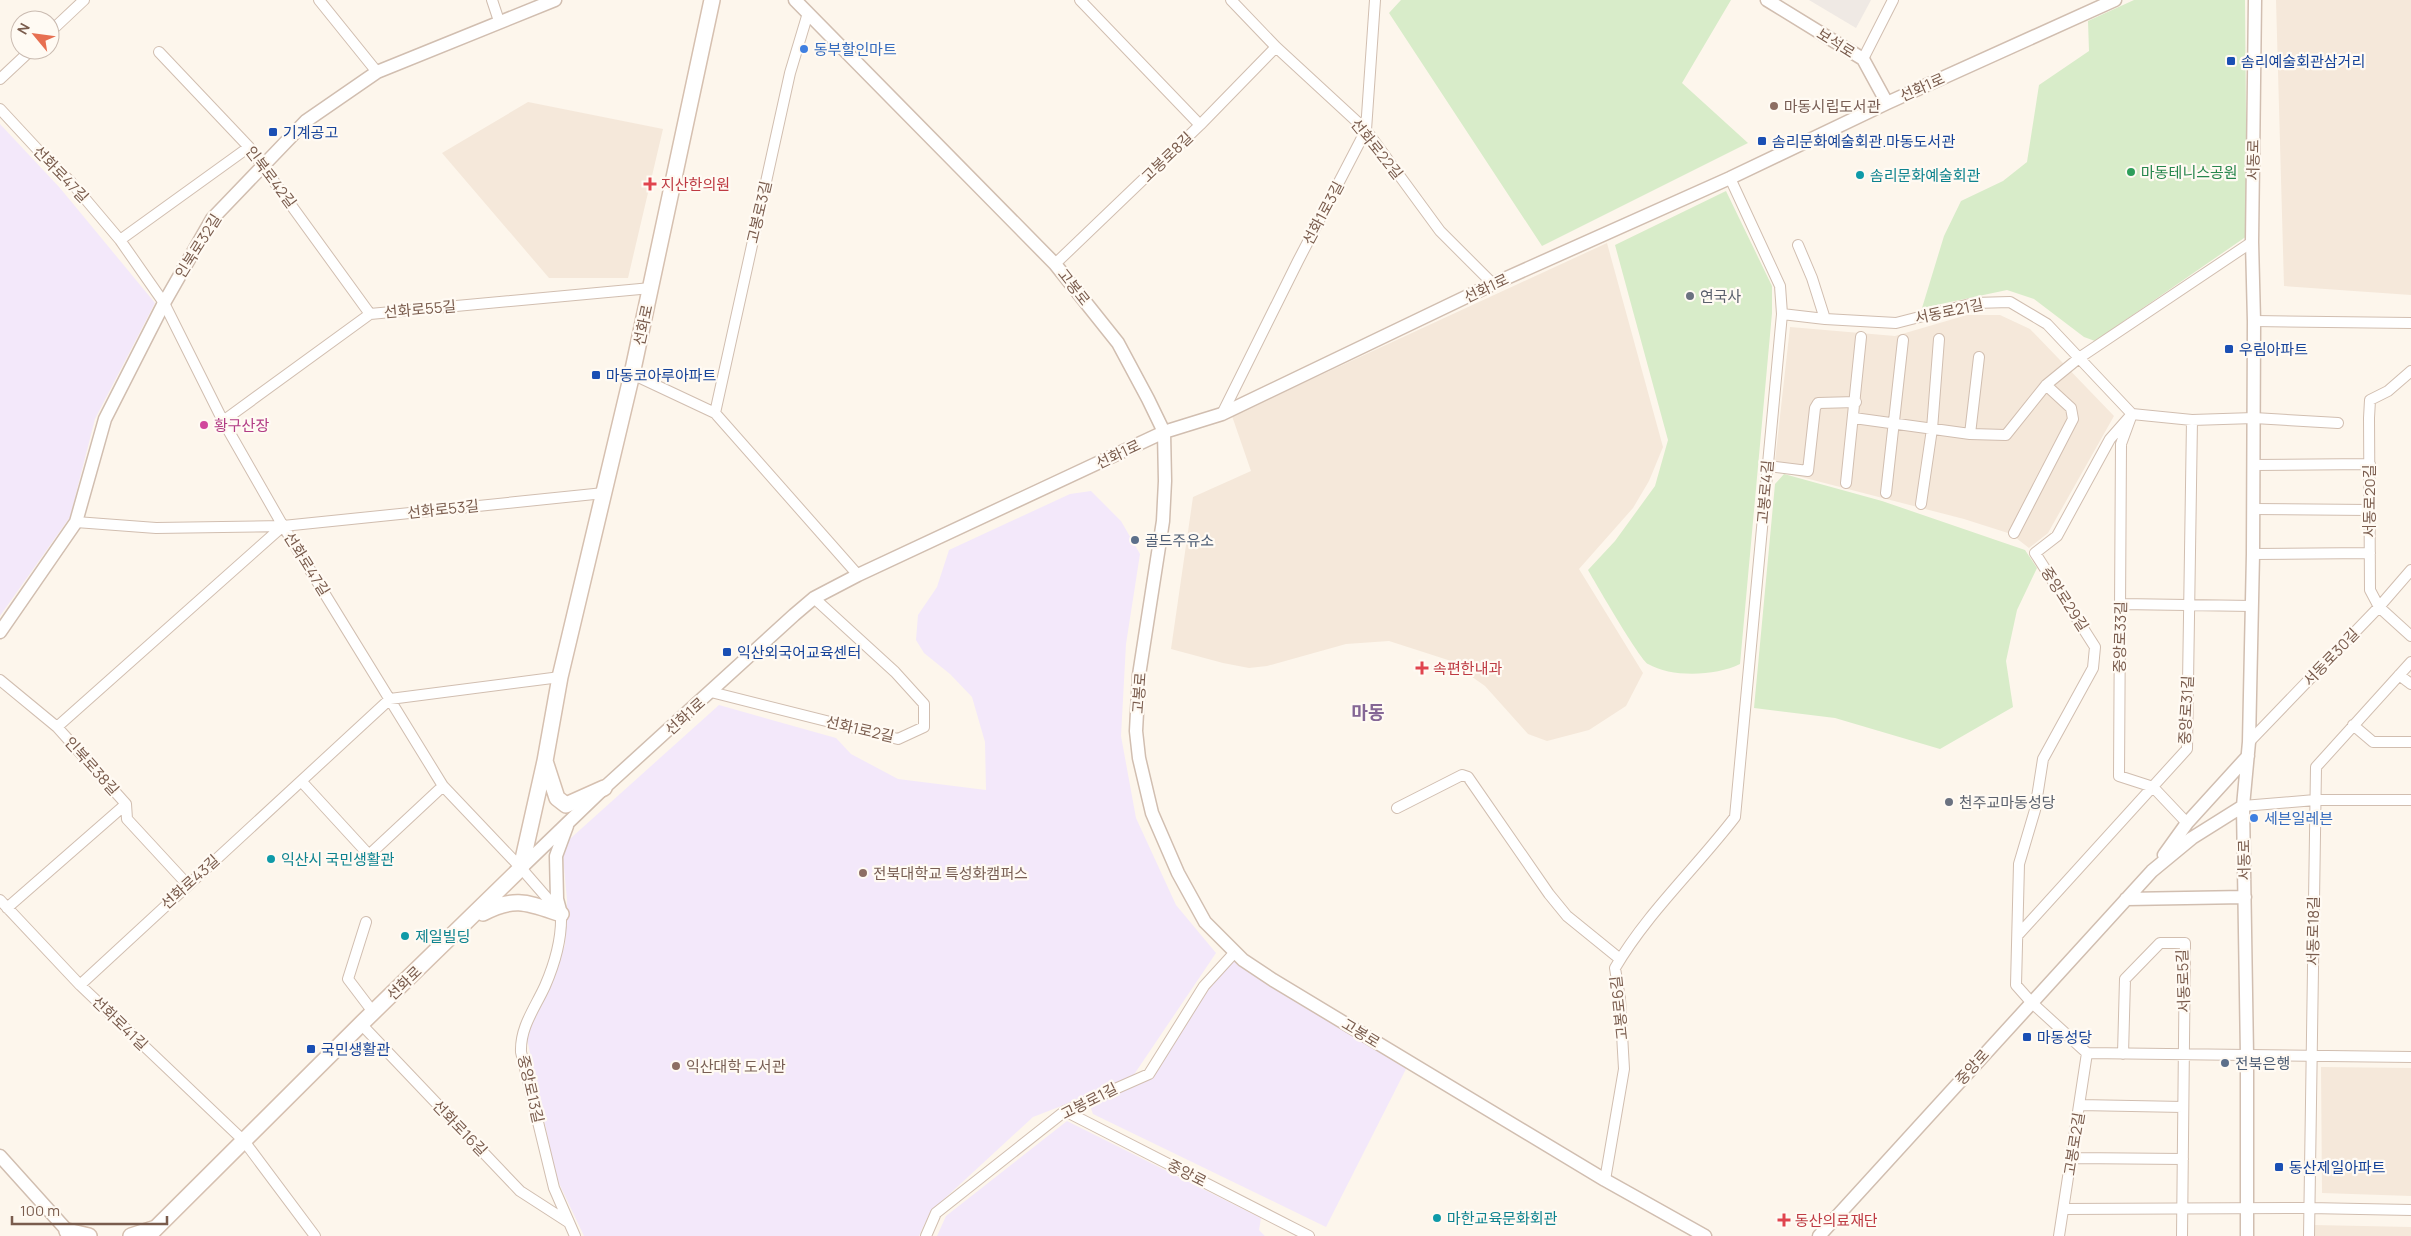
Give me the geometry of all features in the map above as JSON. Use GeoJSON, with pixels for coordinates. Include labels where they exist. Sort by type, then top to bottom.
{"type":"FeatureCollection","features":[{"type":"Feature","properties":{"kind":"main road","name":"선화로"},"geometry":{"type":"LineString","coordinates":[[153,1233],[373,1012],[471,919],[521,868],[545,761],[560,677],[632,374],[712,0]]}},
{"type":"Feature","properties":{"kind":"main road"},"geometry":{"type":"LineString","coordinates":[[545,761],[557,798],[566,805],[604,788]]}},
{"type":"Feature","properties":{"kind":"main road"},"geometry":{"type":"LineString","coordinates":[[471,919],[500,903],[529,903],[560,914]]}},
{"type":"Feature","properties":{"kind":"main road"},"geometry":{"type":"LineString","coordinates":[[131,1236],[153,1233]]}},
{"type":"Feature","properties":{"kind":"main road"},"geometry":{"type":"LineString","coordinates":[[70,1234],[89,1236]]}},
{"type":"Feature","properties":{"kind":"street"},"geometry":{"type":"LineString","coordinates":[[60,23],[84,0]]}},
{"type":"Feature","properties":{"kind":"street"},"geometry":{"type":"LineString","coordinates":[[319,0],[377,72]]}},
{"type":"Feature","properties":{"kind":"street"},"geometry":{"type":"LineString","coordinates":[[492,0],[499,21]]}},
{"type":"Feature","properties":{"kind":"street","name":"고봉로"},"geometry":{"type":"LineString","coordinates":[[795,0],[1055,264],[1118,343],[1164,432],[1163,521],[1139,675],[1136,731],[1139,758],[1152,813],[1178,873],[1205,922],[1235,952],[1273,980],[1605,1180],[1706,1236]]}},
{"type":"Feature","properties":{"kind":"street"},"geometry":{"type":"LineString","coordinates":[[1080,0],[1200,125]]}},
{"type":"Feature","properties":{"kind":"street","name":"선화로22길"},"geometry":{"type":"LineString","coordinates":[[1231,0],[1276,47],[1366,130],[1440,231],[1493,284]]}},
{"type":"Feature","properties":{"kind":"street","name":"선화1로3길"},"geometry":{"type":"LineString","coordinates":[[1222,414],[1366,130],[1375,0]]}},
{"type":"Feature","properties":{"kind":"street","name":"보석로"},"geometry":{"type":"LineString","coordinates":[[1767,0],[1863,59],[1886,103]]}},
{"type":"Feature","properties":{"kind":"street"},"geometry":{"type":"LineString","coordinates":[[1863,59],[1893,0]]}},
{"type":"Feature","properties":{"kind":"street","name":"선화1로"},"geometry":{"type":"LineString","coordinates":[[521,868],[604,788],[814,598],[858,575],[1164,432],[1222,414],[1493,284],[1730,178],[1886,103],[2115,0]]}},
{"type":"Feature","properties":{"kind":"street","name":"서동로"},"geometry":{"type":"LineString","coordinates":[[2247,1236],[2247,1056],[2243,806],[2249,742],[2253,554],[2254,321],[2252,242],[2255,0]]}},
{"type":"Feature","properties":{"kind":"street","name":"인북로32길"},"geometry":{"type":"LineString","coordinates":[[0,632],[76,522],[105,419],[164,303],[212,218],[262,164],[306,121],[377,72],[430,52],[499,21],[550,1]]}},
{"type":"Feature","properties":{"kind":"street","name":"고봉로3길"},"geometry":{"type":"LineString","coordinates":[[715,413],[790,73],[808,13]]}},
{"type":"Feature","properties":{"kind":"street","name":"고봉로8길"},"geometry":{"type":"LineString","coordinates":[[1055,264],[1200,125],[1276,47]]}},
{"type":"Feature","properties":{"kind":"street","name":"인북로42길"},"geometry":{"type":"LineString","coordinates":[[159,52],[249,147],[370,314]]}},
{"type":"Feature","properties":{"kind":"street"},"geometry":{"type":"LineString","coordinates":[[0,79],[20,60]]}},
{"type":"Feature","properties":{"kind":"street","name":"선화로47길"},"geometry":{"type":"LineString","coordinates":[[0,109],[71,182],[120,240],[164,303],[223,421],[283,526],[443,786],[521,868]]}},
{"type":"Feature","properties":{"kind":"street"},"geometry":{"type":"LineString","coordinates":[[120,240],[249,147]]}},
{"type":"Feature","properties":{"kind":"street","name":"고봉로4길"},"geometry":{"type":"LineString","coordinates":[[1730,178],[1780,286],[1782,314],[1735,817]]}},
{"type":"Feature","properties":{"kind":"street"},"geometry":{"type":"LineString","coordinates":[[1854,418],[1970,434],[2010,434],[2046,385],[2079,358],[2252,242]]}},
{"type":"Feature","properties":{"kind":"street"},"geometry":{"type":"LineString","coordinates":[[1798,245],[1812,278],[1825,320]]}},
{"type":"Feature","properties":{"kind":"street","name":"선화로55길"},"geometry":{"type":"LineString","coordinates":[[223,421],[370,314],[651,288]]}},
{"type":"Feature","properties":{"kind":"street","name":"서동로21길"},"geometry":{"type":"LineString","coordinates":[[1782,314],[1825,320],[1896,323],[1974,303],[2010,302],[2047,324],[2132,414]]}},
{"type":"Feature","properties":{"kind":"street"},"geometry":{"type":"LineString","coordinates":[[2254,321],[2411,323]]}},
{"type":"Feature","properties":{"kind":"street"},"geometry":{"type":"LineString","coordinates":[[1846,483],[1856,402],[1861,337]]}},
{"type":"Feature","properties":{"kind":"street"},"geometry":{"type":"LineString","coordinates":[[1921,504],[1932,429],[1940,339]]}},
{"type":"Feature","properties":{"kind":"street"},"geometry":{"type":"LineString","coordinates":[[1886,493],[1903,340]]}},
{"type":"Feature","properties":{"kind":"street"},"geometry":{"type":"LineString","coordinates":[[1970,434],[1979,357]]}},
{"type":"Feature","properties":{"kind":"street","name":"서동로20길"},"geometry":{"type":"LineString","coordinates":[[2411,372],[2388,391],[2370,400],[2369,510],[2370,590],[2380,607],[2411,636]]}},
{"type":"Feature","properties":{"kind":"street"},"geometry":{"type":"LineString","coordinates":[[632,374],[715,413],[858,575]]}},
{"type":"Feature","properties":{"kind":"street"},"geometry":{"type":"LineString","coordinates":[[2014,533],[2072,419],[2071,408],[2046,385]]}},
{"type":"Feature","properties":{"kind":"street"},"geometry":{"type":"LineString","coordinates":[[1768,466],[1808,471],[1815,408],[1818,404],[1856,402]]}},
{"type":"Feature","properties":{"kind":"street"},"geometry":{"type":"LineString","coordinates":[[2132,414],[2192,420],[2254,418],[2338,423]]}},
{"type":"Feature","properties":{"kind":"street","name":"중앙로33길"},"geometry":{"type":"LineString","coordinates":[[2132,414],[2121,444],[2119,776],[2153,787],[2187,823]]}},
{"type":"Feature","properties":{"kind":"street","name":"중앙로29길"},"geometry":{"type":"LineString","coordinates":[[2031,1002],[2016,985],[2019,864],[2035,810],[2043,759],[2093,668],[2095,647],[2035,553],[2057,536],[2110,439],[2132,414]]}},
{"type":"Feature","properties":{"kind":"street","name":"중앙로31길"},"geometry":{"type":"LineString","coordinates":[[2018,935],[2187,749],[2192,420]]}},
{"type":"Feature","properties":{"kind":"street"},"geometry":{"type":"LineString","coordinates":[[2254,465],[2370,464]]}},
{"type":"Feature","properties":{"kind":"street","name":"선화로53길"},"geometry":{"type":"LineString","coordinates":[[76,522],[156,528],[283,526],[604,493]]}},
{"type":"Feature","properties":{"kind":"street"},"geometry":{"type":"LineString","coordinates":[[2253,509],[2369,510]]}},
{"type":"Feature","properties":{"kind":"street"},"geometry":{"type":"LineString","coordinates":[[57,727],[283,526]]}},
{"type":"Feature","properties":{"kind":"street"},"geometry":{"type":"LineString","coordinates":[[2253,554],[2370,553]]}},
{"type":"Feature","properties":{"kind":"street","name":"서동로30길"},"geometry":{"type":"LineString","coordinates":[[2249,742],[2380,607],[2411,570]]}},
{"type":"Feature","properties":{"kind":"street","name":"선화1로2길"},"geometry":{"type":"LineString","coordinates":[[711,692],[898,739],[924,727],[924,704],[896,672],[814,598]]}},
{"type":"Feature","properties":{"kind":"street"},"geometry":{"type":"LineString","coordinates":[[2121,604],[2252,606]]}},
{"type":"Feature","properties":{"kind":"street","name":"서동로18길"},"geometry":{"type":"LineString","coordinates":[[2310,1236],[2316,767],[2411,662]]}},
{"type":"Feature","properties":{"kind":"street"},"geometry":{"type":"LineString","coordinates":[[2399,675],[2411,684]]}},
{"type":"Feature","properties":{"kind":"street"},"geometry":{"type":"LineString","coordinates":[[390,699],[560,677]]}},
{"type":"Feature","properties":{"kind":"street","name":"인북로38길"},"geometry":{"type":"LineString","coordinates":[[0,680],[57,727],[126,804],[127,819],[187,884]]}},
{"type":"Feature","properties":{"kind":"street","name":"선화로43길"},"geometry":{"type":"LineString","coordinates":[[80,984],[187,884],[302,782],[390,699]]}},
{"type":"Feature","properties":{"kind":"street"},"geometry":{"type":"LineString","coordinates":[[2354,725],[2373,742],[2411,742]]}},
{"type":"Feature","properties":{"kind":"street"},"geometry":{"type":"LineString","coordinates":[[2152,871],[2187,823],[2248,756]]}},
{"type":"Feature","properties":{"kind":"street"},"geometry":{"type":"LineString","coordinates":[[1397,808],[1462,775],[1468,777],[1549,894],[1567,916],[1620,959]]}},
{"type":"Feature","properties":{"kind":"street"},"geometry":{"type":"LineString","coordinates":[[302,782],[369,855],[443,786]]}},
{"type":"Feature","properties":{"kind":"street"},"geometry":{"type":"LineString","coordinates":[[2243,806],[2315,800],[2411,800]]}},
{"type":"Feature","properties":{"kind":"street"},"geometry":{"type":"LineString","coordinates":[[7,908],[126,804]]}},
{"type":"Feature","properties":{"kind":"street","name":"중앙로"},"geometry":{"type":"LineString","coordinates":[[1819,1236],[2152,871],[2192,838],[2243,806]]}},
{"type":"Feature","properties":{"kind":"street","name":"고봉로6길"},"geometry":{"type":"LineString","coordinates":[[1605,1180],[1624,1069],[1620,1000],[1615,968],[1628,946],[1714,845],[1735,817]]}},
{"type":"Feature","properties":{"kind":"street"},"geometry":{"type":"LineString","coordinates":[[560,914],[556,884],[556,856],[568,823]]}},
{"type":"Feature","properties":{"kind":"street"},"geometry":{"type":"LineString","coordinates":[[521,868],[560,914]]}},
{"type":"Feature","properties":{"kind":"street"},"geometry":{"type":"LineString","coordinates":[[2126,899],[2245,897]]}},
{"type":"Feature","properties":{"kind":"street","name":"선화로41길"},"geometry":{"type":"LineString","coordinates":[[0,900],[80,984],[244,1141],[315,1236]]}},
{"type":"Feature","properties":{"kind":"street","name":"중앙로13길"},"geometry":{"type":"LineString","coordinates":[[560,914],[559,946],[546,984],[520,1038],[521,1052],[554,1188],[575,1236]]}},
{"type":"Feature","properties":{"kind":"street"},"geometry":{"type":"LineString","coordinates":[[366,922],[348,979],[373,1012]]}},
{"type":"Feature","properties":{"kind":"street","name":"서동로5길"},"geometry":{"type":"LineString","coordinates":[[2123,1054],[2125,979],[2160,943],[2185,943],[2182,1236]]}},
{"type":"Feature","properties":{"kind":"street","name":"고봉로1길"},"geometry":{"type":"LineString","coordinates":[[926,1236],[936,1213],[1065,1111],[1149,1074],[1204,986],[1235,952]]}},
{"type":"Feature","properties":{"kind":"street"},"geometry":{"type":"LineString","coordinates":[[2031,1002],[2087,1052],[2247,1056],[2411,1057]]}},
{"type":"Feature","properties":{"kind":"street","name":"선화로16길"},"geometry":{"type":"LineString","coordinates":[[361,1024],[520,1191],[568,1222]]}},
{"type":"Feature","properties":{"kind":"street","name":"고봉로2길"},"geometry":{"type":"LineString","coordinates":[[2059,1236],[2087,1052]]}},
{"type":"Feature","properties":{"kind":"street"},"geometry":{"type":"LineString","coordinates":[[2080,1105],[2184,1107]]}},
{"type":"Feature","properties":{"kind":"street","name":"중앙로"},"geometry":{"type":"LineString","coordinates":[[1065,1111],[1309,1236]]}},
{"type":"Feature","properties":{"kind":"street"},"geometry":{"type":"LineString","coordinates":[[0,1156],[70,1234]]}},
{"type":"Feature","properties":{"kind":"street"},"geometry":{"type":"LineString","coordinates":[[2072,1158],[2183,1159]]}},
{"type":"Feature","properties":{"kind":"street"},"geometry":{"type":"LineString","coordinates":[[2064,1209],[2309,1208],[2411,1210]]}},
{"type":"Feature","properties":{"kind":"shaded area"},"geometry":{"type":"Polygon","coordinates":[[[1809,0],[1871,0],[1856,28],[1809,0]]]}},
{"type":"Feature","properties":{"kind":"shaded area"},"geometry":{"type":"Polygon","coordinates":[[[2276,0],[2411,0],[2411,295],[2284,286],[2276,0]]]}},
{"type":"Feature","properties":{"kind":"shaded area"},"geometry":{"type":"Polygon","coordinates":[[[528,102],[663,129],[628,278],[549,278],[442,153],[528,102]]]}},
{"type":"Feature","properties":{"kind":"shaded area"},"geometry":{"type":"Polygon","coordinates":[[[0,124],[60,188],[155,303],[95,419],[70,517],[0,616],[0,124]]]}},
{"type":"Feature","properties":{"kind":"shaded area"},"geometry":{"type":"Polygon","coordinates":[[[1607,243],[1663,447],[1649,481],[1633,508],[1579,569],[1643,673],[1626,706],[1589,730],[1547,741],[1528,734],[1485,686],[1448,660],[1389,641],[1346,644],[1267,666],[1249,668],[1171,649],[1193,497],[1251,471],[1232,416],[1607,243]]]}},
{"type":"Feature","properties":{"kind":"shaded area"},"geometry":{"type":"Polygon","coordinates":[[[1967,315],[2000,315],[2030,329],[2114,416],[2048,533],[2029,548],[2011,534],[1964,519],[1774,470],[1790,327],[1895,336],[1967,315]]]}},
{"type":"Feature","properties":{"kind":"shaded area","name":"전북대학교 특성화캠퍼스"},"geometry":{"type":"Polygon","coordinates":[[[1091,491],[1121,521],[1140,554],[1126,644],[1121,736],[1136,818],[1176,905],[1216,953],[1131,1079],[1033,1117],[930,1212],[919,1236],[584,1236],[556,1177],[526,1034],[565,945],[567,900],[562,846],[719,705],[836,738],[851,754],[898,779],[986,790],[985,742],[972,697],[950,674],[924,653],[916,640],[918,615],[937,587],[949,550],[1070,494],[1091,491]]]}},
{"type":"Feature","properties":{"kind":"shaded area"},"geometry":{"type":"Polygon","coordinates":[[[1233,961],[1407,1067],[1326,1227],[1093,1114],[1090,1106],[1152,1077],[1208,989],[1233,961]]]}},
{"type":"Feature","properties":{"kind":"shaded area"},"geometry":{"type":"Polygon","coordinates":[[[2321,1067],[2411,1068],[2411,1196],[2322,1193],[2321,1067]]]}},
{"type":"Feature","properties":{"kind":"shaded area"},"geometry":{"type":"Polygon","coordinates":[[[1067,1121],[1261,1218],[1259,1230],[1265,1236],[937,1236],[946,1216],[1067,1121]]]}},
{"type":"Feature","properties":{"kind":"shaded area"},"geometry":{"type":"Polygon","coordinates":[[[2314,1225],[2411,1227],[2411,1236],[2315,1236],[2314,1225]]]}},
{"type":"Feature","properties":{"kind":"green space"},"geometry":{"type":"Polygon","coordinates":[[[1401,0],[1731,0],[1682,83],[1748,143],[1542,246],[1389,13],[1401,0]]]}},
{"type":"Feature","properties":{"kind":"green space","name":"마동테니스공원"},"geometry":{"type":"Polygon","coordinates":[[[2134,0],[2245,0],[2247,236],[2095,341],[2084,337],[2034,299],[2007,290],[1922,308],[1944,236],[1961,201],[2003,181],[2027,162],[2039,85],[2089,51],[2088,21],[2134,0]]]}},
{"type":"Feature","properties":{"kind":"green space"},"geometry":{"type":"Polygon","coordinates":[[[1726,191],[1772,286],[1772,313],[1740,664],[1707,673],[1669,672],[1648,664],[1643,659],[1588,570],[1615,541],[1655,486],[1668,440],[1615,245],[1726,191]]]}},
{"type":"Feature","properties":{"kind":"green space"},"geometry":{"type":"Polygon","coordinates":[[[1784,474],[1882,501],[2025,550],[2037,568],[2017,610],[2006,661],[2013,707],[1940,749],[1835,718],[1754,708],[1775,484],[1784,474]]]}},
{"type":"Feature","properties":{"kind":"place","name":"동부할인마트"},"geometry":{"type":"Point","coordinates":[804,49]}},
{"type":"Feature","properties":{"kind":"place","name":"솜리예술회관삼거리"},"geometry":{"type":"Point","coordinates":[2231,61]}},
{"type":"Feature","properties":{"kind":"place","name":"마동시립도서관"},"geometry":{"type":"Point","coordinates":[1774,106]}},
{"type":"Feature","properties":{"kind":"place","name":"기계공고"},"geometry":{"type":"Point","coordinates":[273,132]}},
{"type":"Feature","properties":{"kind":"place","name":"솜리문화예술회관.마동도서관"},"geometry":{"type":"Point","coordinates":[1762,141]}},
{"type":"Feature","properties":{"kind":"place","name":"마동테니스공원"},"geometry":{"type":"Point","coordinates":[2131,172]}},
{"type":"Feature","properties":{"kind":"place","name":"솜리문화예술회관"},"geometry":{"type":"Point","coordinates":[1860,175]}},
{"type":"Feature","properties":{"kind":"place","name":"지산한의원"},"geometry":{"type":"Point","coordinates":[650,184]}},
{"type":"Feature","properties":{"kind":"place","name":"연국사"},"geometry":{"type":"Point","coordinates":[1690,296]}},
{"type":"Feature","properties":{"kind":"place","name":"우림아파트"},"geometry":{"type":"Point","coordinates":[2229,349]}},
{"type":"Feature","properties":{"kind":"place","name":"마동코아루아파트"},"geometry":{"type":"Point","coordinates":[596,375]}},
{"type":"Feature","properties":{"kind":"place","name":"황구산장"},"geometry":{"type":"Point","coordinates":[204,425]}},
{"type":"Feature","properties":{"kind":"place","name":"골드주유소"},"geometry":{"type":"Point","coordinates":[1135,540]}},
{"type":"Feature","properties":{"kind":"place","name":"익산외국어교육센터"},"geometry":{"type":"Point","coordinates":[727,652]}},
{"type":"Feature","properties":{"kind":"place","name":"속편한내과"},"geometry":{"type":"Point","coordinates":[1422,668]}},
{"type":"Feature","properties":{"kind":"place","name":"천주교마동성당"},"geometry":{"type":"Point","coordinates":[1949,802]}},
{"type":"Feature","properties":{"kind":"place","name":"세븐일레븐"},"geometry":{"type":"Point","coordinates":[2254,818]}},
{"type":"Feature","properties":{"kind":"place","name":"익산시 국민생활관"},"geometry":{"type":"Point","coordinates":[271,859]}},
{"type":"Feature","properties":{"kind":"place","name":"전북대학교 특성화캠퍼스"},"geometry":{"type":"Point","coordinates":[863,873]}},
{"type":"Feature","properties":{"kind":"place","name":"제일빌딩"},"geometry":{"type":"Point","coordinates":[405,936]}},
{"type":"Feature","properties":{"kind":"place","name":"마동성당"},"geometry":{"type":"Point","coordinates":[2027,1037]}},
{"type":"Feature","properties":{"kind":"place","name":"국민생활관"},"geometry":{"type":"Point","coordinates":[311,1049]}},
{"type":"Feature","properties":{"kind":"place","name":"전북은행"},"geometry":{"type":"Point","coordinates":[2225,1063]}},
{"type":"Feature","properties":{"kind":"place","name":"익산대학 도서관"},"geometry":{"type":"Point","coordinates":[676,1066]}},
{"type":"Feature","properties":{"kind":"place","name":"동산제일아파트"},"geometry":{"type":"Point","coordinates":[2279,1167]}},
{"type":"Feature","properties":{"kind":"place","name":"마한교육문화회관"},"geometry":{"type":"Point","coordinates":[1437,1218]}},
{"type":"Feature","properties":{"kind":"place","name":"동산의료재단"},"geometry":{"type":"Point","coordinates":[1784,1220]}},
{"type":"Feature","properties":{"kind":"district","name":"마동"},"geometry":{"type":"Point","coordinates":[1368,712]}}]}
